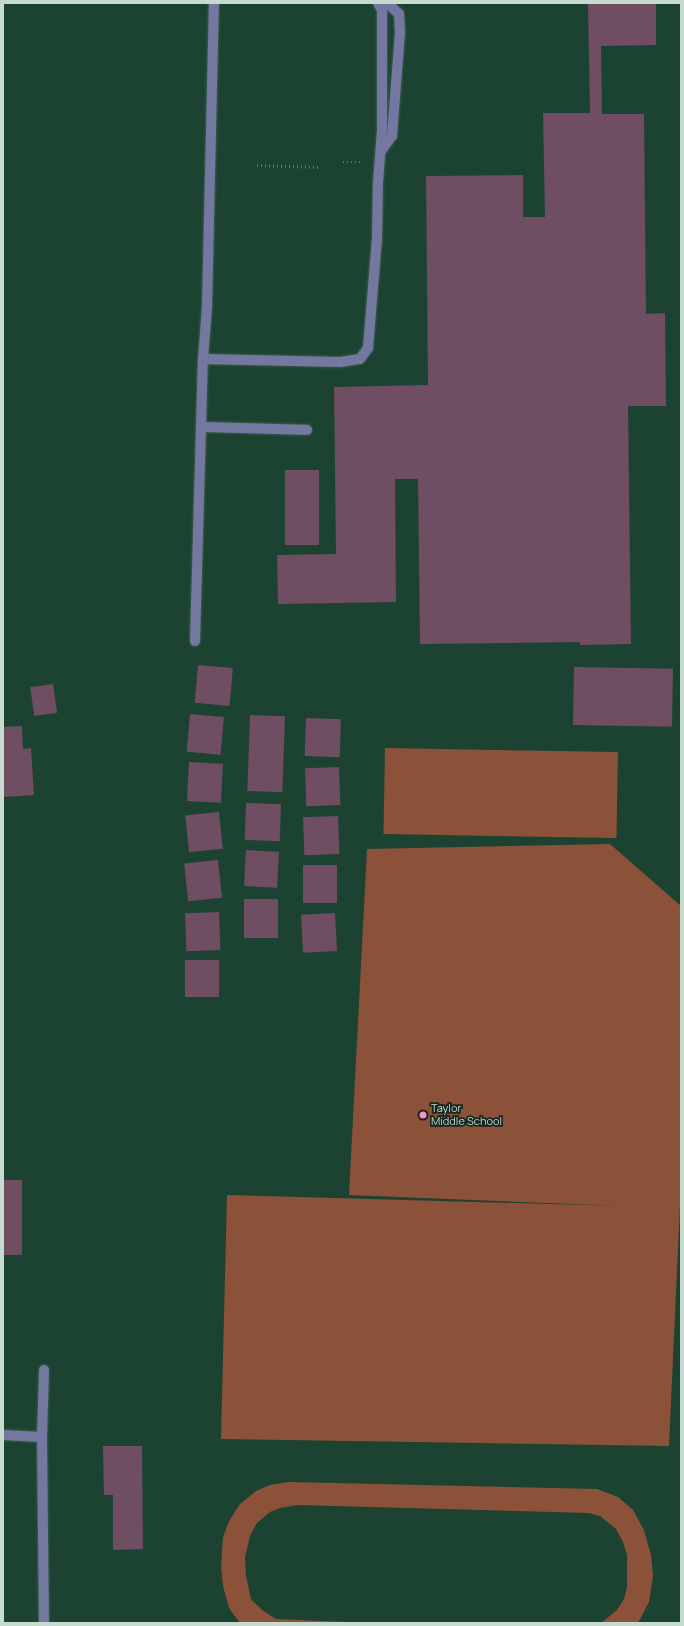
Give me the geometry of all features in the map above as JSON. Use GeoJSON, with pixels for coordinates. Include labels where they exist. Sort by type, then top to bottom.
{"type":"FeatureCollection","features":[{"type":"Feature","properties":{"kind":"street"},"geometry":{"type":"LineString","coordinates":[[196,641],[203,359],[207,307],[214,3]]}},
{"type":"Feature","properties":{"kind":"street"},"geometry":{"type":"LineString","coordinates":[[203,359],[340,362],[360,359],[368,348],[374,293],[382,130],[382,10],[378,3]]}},
{"type":"Feature","properties":{"kind":"street"},"geometry":{"type":"LineString","coordinates":[[380,151],[392,136],[400,33],[399,14],[387,3]]}},
{"type":"Feature","properties":{"kind":"street"},"geometry":{"type":"LineString","coordinates":[[201,427],[307,430]]}},
{"type":"Feature","properties":{"kind":"street"},"geometry":{"type":"LineString","coordinates":[[44,1370],[42,1437],[44,1623]]}},
{"type":"Feature","properties":{"kind":"street"},"geometry":{"type":"LineString","coordinates":[[3,1435],[42,1437]]}},
{"type":"Feature","properties":{"kind":"path"},"geometry":{"type":"LineString","coordinates":[[343,162],[365,162]]}},
{"type":"Feature","properties":{"kind":"path"},"geometry":{"type":"LineString","coordinates":[[257,165],[319,167]]}},
{"type":"Feature","properties":{"kind":"shaded area"},"geometry":{"type":"Polygon","coordinates":[[[385,748],[618,752],[616,838],[383,834],[385,748]]]}},
{"type":"Feature","properties":{"kind":"shaded area"},"geometry":{"type":"Polygon","coordinates":[[[610,844],[681,906],[681,1184],[669,1446],[221,1439],[227,1195],[621,1206],[349,1195],[367,849],[610,844]]]}},
{"type":"Feature","properties":{"kind":"shaded area"},"geometry":{"type":"Polygon","coordinates":[[[289,1482],[597,1489],[618,1497],[633,1510],[644,1530],[651,1555],[653,1576],[649,1602],[638,1623],[601,1623],[617,1610],[624,1599],[627,1587],[627,1555],[623,1542],[616,1529],[600,1516],[589,1513],[297,1505],[280,1508],[270,1512],[257,1523],[250,1536],[245,1557],[246,1576],[251,1599],[262,1610],[276,1619],[370,1623],[240,1623],[229,1608],[223,1586],[221,1567],[223,1537],[229,1521],[240,1504],[256,1491],[270,1485],[289,1482]]]}},
{"type":"Feature","properties":{"kind":"building"},"geometry":{"type":"Polygon","coordinates":[[[588,3],[656,3],[656,45],[601,46],[602,114],[644,114],[646,314],[665,313],[666,406],[628,406],[631,644],[580,645],[580,642],[420,644],[418,479],[395,479],[396,602],[278,604],[277,555],[336,554],[334,387],[428,385],[426,176],[523,175],[523,217],[545,217],[543,113],[590,113],[588,3]]]}},
{"type":"Feature","properties":{"kind":"building"},"geometry":{"type":"Polygon","coordinates":[[[285,470],[319,470],[319,545],[285,545],[285,470]]]}},
{"type":"Feature","properties":{"kind":"building"},"geometry":{"type":"Polygon","coordinates":[[[198,665],[233,668],[230,706],[195,703],[198,665]]]}},
{"type":"Feature","properties":{"kind":"building"},"geometry":{"type":"Polygon","coordinates":[[[574,667],[673,669],[672,727],[573,725],[574,667]]]}},
{"type":"Feature","properties":{"kind":"building"},"geometry":{"type":"Polygon","coordinates":[[[53,684],[57,713],[34,716],[30,687],[53,684]]]}},
{"type":"Feature","properties":{"kind":"building"},"geometry":{"type":"Polygon","coordinates":[[[190,714],[224,717],[221,755],[187,752],[190,714]]]}},
{"type":"Feature","properties":{"kind":"building"},"geometry":{"type":"Polygon","coordinates":[[[250,715],[285,716],[282,792],[247,791],[250,715]]]}},
{"type":"Feature","properties":{"kind":"building"},"geometry":{"type":"Polygon","coordinates":[[[306,718],[341,719],[340,757],[305,756],[306,718]]]}},
{"type":"Feature","properties":{"kind":"building"},"geometry":{"type":"Polygon","coordinates":[[[22,726],[23,749],[31,748],[34,795],[3,797],[3,727],[22,726]]]}},
{"type":"Feature","properties":{"kind":"building"},"geometry":{"type":"Polygon","coordinates":[[[189,762],[223,764],[221,803],[187,801],[189,762]]]}},
{"type":"Feature","properties":{"kind":"building"},"geometry":{"type":"Polygon","coordinates":[[[339,767],[340,805],[306,806],[305,768],[339,767]]]}},
{"type":"Feature","properties":{"kind":"building"},"geometry":{"type":"Polygon","coordinates":[[[246,803],[281,804],[280,841],[245,840],[246,803]]]}},
{"type":"Feature","properties":{"kind":"building"},"geometry":{"type":"Polygon","coordinates":[[[219,812],[223,849],[189,852],[185,816],[219,812]]]}},
{"type":"Feature","properties":{"kind":"building"},"geometry":{"type":"Polygon","coordinates":[[[338,816],[339,854],[304,855],[303,817],[338,816]]]}},
{"type":"Feature","properties":{"kind":"building"},"geometry":{"type":"Polygon","coordinates":[[[246,850],[279,852],[277,888],[244,886],[246,850]]]}},
{"type":"Feature","properties":{"kind":"building"},"geometry":{"type":"Polygon","coordinates":[[[218,860],[222,898],[188,901],[184,864],[218,860]]]}},
{"type":"Feature","properties":{"kind":"building"},"geometry":{"type":"Polygon","coordinates":[[[303,865],[337,865],[337,903],[303,903],[303,865]]]}},
{"type":"Feature","properties":{"kind":"building"},"geometry":{"type":"Polygon","coordinates":[[[244,899],[278,899],[278,938],[244,938],[244,899]]]}},
{"type":"Feature","properties":{"kind":"building"},"geometry":{"type":"Polygon","coordinates":[[[219,912],[220,950],[186,951],[185,913],[219,912]]]}},
{"type":"Feature","properties":{"kind":"building"},"geometry":{"type":"Polygon","coordinates":[[[335,913],[337,951],[303,953],[301,915],[335,913]]]}},
{"type":"Feature","properties":{"kind":"building"},"geometry":{"type":"Polygon","coordinates":[[[185,960],[219,960],[219,997],[185,997],[185,960]]]}},
{"type":"Feature","properties":{"kind":"building"},"geometry":{"type":"Polygon","coordinates":[[[3,1180],[22,1180],[22,1255],[3,1255],[3,1180]]]}},
{"type":"Feature","properties":{"kind":"building"},"geometry":{"type":"Polygon","coordinates":[[[103,1446],[142,1446],[143,1549],[113,1550],[113,1495],[104,1495],[103,1446]]]}},
{"type":"Feature","properties":{"kind":"place","name":"Taylor Middle School"},"geometry":{"type":"Point","coordinates":[423,1115]}}]}
